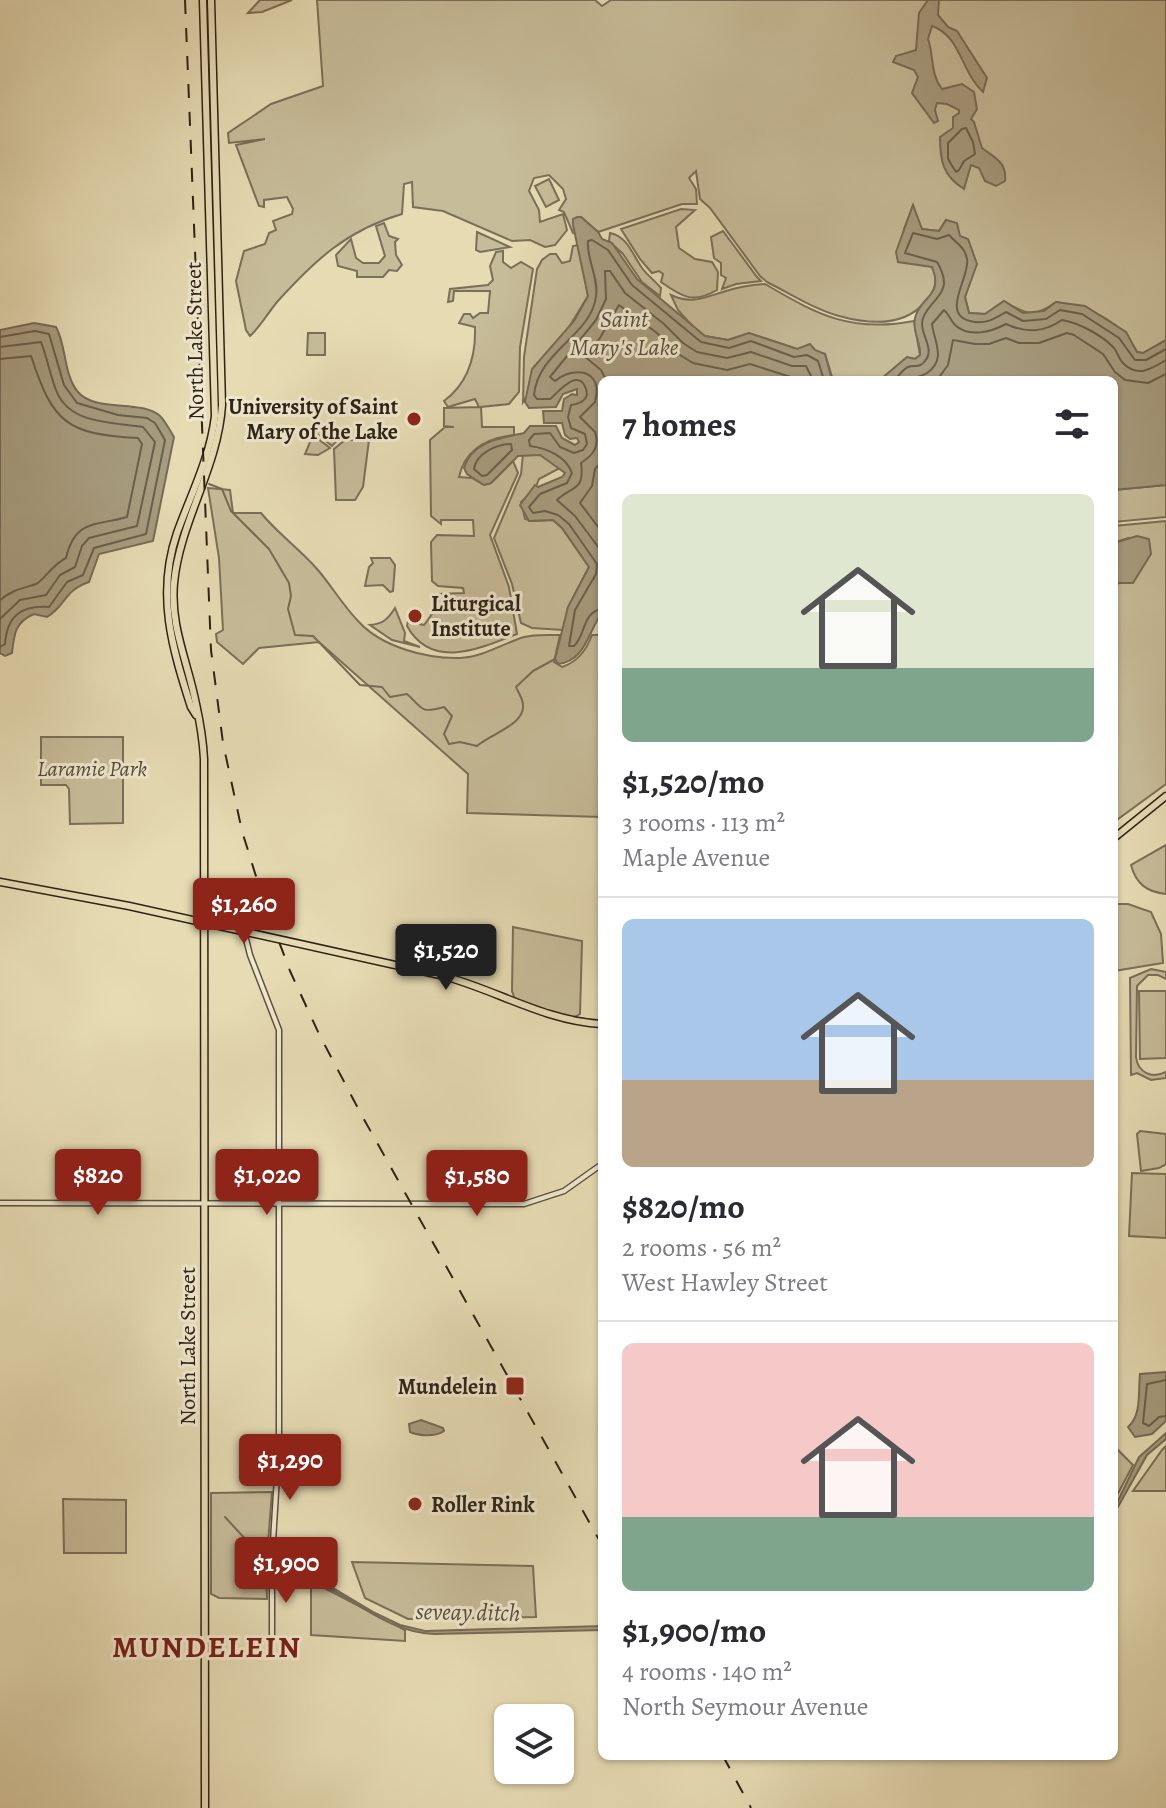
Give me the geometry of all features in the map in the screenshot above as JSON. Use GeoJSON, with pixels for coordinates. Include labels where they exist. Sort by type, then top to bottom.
{"type":"FeatureCollection","features":[{"type":"Feature","properties":{"kind":"main road","name":"North Lake Street"},"geometry":{"type":"LineString","coordinates":[[197,716],[191,707],[172,646],[166,593],[173,547],[206,459],[215,416],[203,0]]}},
{"type":"Feature","properties":{"kind":"main road","name":"North Lake Street"},"geometry":{"type":"LineString","coordinates":[[205,1808],[204,759],[197,705],[178,638],[173,598],[180,549],[212,458],[222,405],[211,0]]}},
{"type":"Feature","properties":{"kind":"main road"},"geometry":{"type":"LineString","coordinates":[[1118,835],[1166,796]]}},
{"type":"Feature","properties":{"kind":"main road"},"geometry":{"type":"LineString","coordinates":[[0,882],[204,921],[451,978],[556,1017],[598,1023]]}},
{"type":"Feature","properties":{"kind":"street"},"geometry":{"type":"LineString","coordinates":[[244,931],[255,970],[279,1030],[279,1444],[272,1558],[272,1641]]}},
{"type":"Feature","properties":{"kind":"street"},"geometry":{"type":"LineString","coordinates":[[0,1203],[524,1204],[564,1191],[598,1167]]}},
{"type":"Feature","properties":{"kind":"green space"},"geometry":{"type":"Polygon","coordinates":[[[260,0],[292,0],[262,12],[248,13],[260,0]]]}},
{"type":"Feature","properties":{"kind":"green space"},"geometry":{"type":"Polygon","coordinates":[[[317,0],[595,0],[602,6],[611,0],[1166,0],[1166,340],[1143,353],[1137,352],[1123,332],[1104,317],[1056,302],[1042,311],[1030,313],[1004,301],[985,314],[969,313],[965,297],[970,282],[960,236],[946,220],[939,231],[921,229],[913,206],[904,229],[933,269],[935,287],[928,299],[907,316],[896,320],[862,321],[830,313],[760,276],[700,199],[696,171],[689,178],[696,189],[697,204],[682,204],[598,232],[581,217],[573,220],[576,234],[564,212],[559,210],[566,199],[563,189],[549,175],[534,178],[529,191],[539,210],[540,222],[563,214],[567,230],[555,245],[545,247],[530,240],[512,241],[443,211],[413,207],[412,182],[404,184],[402,214],[365,229],[333,248],[291,287],[250,336],[236,281],[244,251],[265,244],[269,233],[276,230],[273,221],[292,214],[293,209],[287,197],[264,200],[264,207],[259,206],[236,145],[265,139],[229,143],[228,133],[271,104],[323,86],[317,0]]]}},
{"type":"Feature","properties":{"kind":"green space"},"geometry":{"type":"Polygon","coordinates":[[[549,179],[559,200],[546,207],[535,186],[549,179]]]}},
{"type":"Feature","properties":{"kind":"green space"},"geometry":{"type":"Polygon","coordinates":[[[681,209],[695,210],[676,227],[679,248],[695,259],[712,262],[718,272],[717,290],[701,297],[682,295],[661,282],[663,274],[659,271],[652,273],[621,229],[681,209]]]}},
{"type":"Feature","properties":{"kind":"green space"},"geometry":{"type":"Polygon","coordinates":[[[384,223],[389,236],[398,239],[395,242],[396,255],[402,265],[397,271],[389,270],[383,277],[357,277],[357,271],[338,266],[336,255],[351,239],[356,258],[363,263],[379,263],[385,256],[376,226],[384,223]]]}},
{"type":"Feature","properties":{"kind":"green space"},"geometry":{"type":"Polygon","coordinates":[[[723,231],[761,281],[722,289],[726,278],[721,275],[721,263],[714,258],[711,237],[723,231]]]}},
{"type":"Feature","properties":{"kind":"green space"},"geometry":{"type":"Polygon","coordinates":[[[477,232],[510,247],[480,252],[476,250],[477,232]]]}},
{"type":"Feature","properties":{"kind":"green space"},"geometry":{"type":"Polygon","coordinates":[[[610,233],[625,242],[642,268],[661,288],[660,296],[642,282],[623,254],[609,241],[610,233]]]}},
{"type":"Feature","properties":{"kind":"green space"},"geometry":{"type":"Polygon","coordinates":[[[579,245],[588,296],[523,402],[524,357],[537,269],[550,254],[556,254],[562,263],[570,261],[573,246],[579,245]]]}},
{"type":"Feature","properties":{"kind":"green space"},"geometry":{"type":"Polygon","coordinates":[[[503,251],[503,262],[511,268],[521,262],[533,269],[520,347],[519,392],[509,404],[481,407],[482,427],[514,427],[514,435],[487,442],[472,452],[459,477],[472,478],[484,485],[491,483],[513,461],[518,473],[490,535],[509,587],[517,634],[473,649],[443,652],[417,640],[407,626],[408,621],[424,625],[434,611],[438,594],[464,593],[463,588],[438,586],[432,581],[431,542],[437,535],[474,536],[473,520],[441,520],[441,524],[431,516],[430,440],[445,427],[454,427],[444,426],[444,408],[479,407],[475,399],[448,407],[444,401],[465,378],[474,349],[475,327],[459,323],[464,314],[470,314],[473,318],[480,313],[488,313],[490,291],[454,291],[453,301],[448,302],[450,289],[488,285],[493,280],[490,266],[496,252],[503,251]]]}},
{"type":"Feature","properties":{"kind":"green space"},"geometry":{"type":"Polygon","coordinates":[[[765,284],[802,305],[853,323],[872,325],[914,321],[920,355],[915,359],[907,357],[885,376],[832,376],[825,354],[797,349],[749,333],[728,340],[705,336],[678,310],[671,295],[698,299],[736,288],[765,284]]]}},
{"type":"Feature","properties":{"kind":"green space"},"geometry":{"type":"Polygon","coordinates":[[[308,333],[325,333],[325,355],[307,355],[308,333]]]}},
{"type":"Feature","properties":{"kind":"green space"},"geometry":{"type":"Polygon","coordinates":[[[330,429],[334,433],[343,429],[342,435],[332,446],[313,431],[330,429]]]}},
{"type":"Feature","properties":{"kind":"green space"},"geometry":{"type":"Polygon","coordinates":[[[313,435],[330,448],[318,455],[305,454],[313,435]]]}},
{"type":"Feature","properties":{"kind":"green space"},"geometry":{"type":"Polygon","coordinates":[[[345,440],[369,440],[363,487],[355,500],[336,500],[334,449],[345,440]]]}},
{"type":"Feature","properties":{"kind":"green space"},"geometry":{"type":"Polygon","coordinates":[[[523,454],[540,455],[560,468],[539,479],[535,489],[521,502],[525,519],[553,520],[589,567],[568,607],[563,630],[532,628],[521,623],[512,584],[494,538],[521,474],[523,454]]]}},
{"type":"Feature","properties":{"kind":"green space"},"geometry":{"type":"Polygon","coordinates":[[[1166,485],[1166,517],[1118,522],[1118,490],[1166,485]]]}},
{"type":"Feature","properties":{"kind":"green space"},"geometry":{"type":"Polygon","coordinates":[[[208,488],[230,490],[233,513],[261,513],[317,569],[359,622],[392,645],[420,654],[460,658],[485,653],[524,637],[560,635],[554,662],[562,667],[581,654],[592,635],[598,635],[598,817],[467,813],[468,774],[319,642],[259,648],[243,664],[217,642],[216,634],[223,630],[219,558],[208,488]]]}},
{"type":"Feature","properties":{"kind":"green space"},"geometry":{"type":"Polygon","coordinates":[[[1166,521],[1166,784],[1118,819],[1118,583],[1128,538],[1118,542],[1118,526],[1166,521]]]}},
{"type":"Feature","properties":{"kind":"green space"},"geometry":{"type":"Polygon","coordinates":[[[371,558],[390,558],[395,565],[393,591],[390,592],[383,585],[365,586],[369,567],[373,563],[371,558]]]}},
{"type":"Feature","properties":{"kind":"green space"},"geometry":{"type":"Polygon","coordinates":[[[395,608],[405,633],[404,641],[420,647],[392,640],[370,625],[385,620],[395,608]]]}},
{"type":"Feature","properties":{"kind":"green space","name":"Laramie Park"},"geometry":{"type":"Polygon","coordinates":[[[41,737],[123,737],[123,823],[70,824],[69,789],[66,785],[41,785],[41,737]]]}},
{"type":"Feature","properties":{"kind":"green space"},"geometry":{"type":"Polygon","coordinates":[[[1166,845],[1166,894],[1143,886],[1131,865],[1166,845]]]}},
{"type":"Feature","properties":{"kind":"green space"},"geometry":{"type":"Polygon","coordinates":[[[1118,904],[1151,912],[1161,934],[1163,963],[1118,970],[1118,904]]]}},
{"type":"Feature","properties":{"kind":"green space"},"geometry":{"type":"Polygon","coordinates":[[[513,927],[582,941],[580,1014],[557,1017],[516,1002],[512,991],[513,927]]]}},
{"type":"Feature","properties":{"kind":"green space"},"geometry":{"type":"Polygon","coordinates":[[[1151,969],[1166,972],[1166,979],[1148,975],[1137,986],[1136,1057],[1143,1071],[1156,1075],[1166,1072],[1166,1078],[1151,1080],[1137,1073],[1131,1075],[1130,978],[1151,969]]]}},
{"type":"Feature","properties":{"kind":"green space"},"geometry":{"type":"Polygon","coordinates":[[[1139,991],[1166,991],[1166,1058],[1140,1059],[1139,991]]]}},
{"type":"Feature","properties":{"kind":"green space"},"geometry":{"type":"Polygon","coordinates":[[[1140,1131],[1166,1134],[1166,1164],[1141,1171],[1137,1134],[1140,1131]]]}},
{"type":"Feature","properties":{"kind":"green space"},"geometry":{"type":"Polygon","coordinates":[[[1132,1173],[1166,1174],[1166,1238],[1129,1236],[1132,1173]]]}},
{"type":"Feature","properties":{"kind":"green space"},"geometry":{"type":"Polygon","coordinates":[[[1166,1446],[1166,1491],[1133,1491],[1162,1450],[1166,1446]]]}},
{"type":"Feature","properties":{"kind":"green space"},"geometry":{"type":"Polygon","coordinates":[[[1118,1450],[1133,1465],[1118,1493],[1118,1450]]]}},
{"type":"Feature","properties":{"kind":"green space"},"geometry":{"type":"Polygon","coordinates":[[[272,1492],[266,1568],[267,1599],[219,1598],[211,1594],[211,1493],[272,1492]]]}},
{"type":"Feature","properties":{"kind":"green space"},"geometry":{"type":"Polygon","coordinates":[[[63,1499],[126,1500],[126,1553],[64,1553],[63,1499]]]}},
{"type":"Feature","properties":{"kind":"green space"},"geometry":{"type":"Polygon","coordinates":[[[352,1562],[533,1566],[536,1617],[408,1619],[365,1598],[352,1562]]]}},
{"type":"Feature","properties":{"kind":"green space"},"geometry":{"type":"Polygon","coordinates":[[[311,1581],[405,1630],[405,1641],[311,1635],[311,1581]]]}},
{"type":"Feature","properties":{"kind":"water"},"geometry":{"type":"Polygon","coordinates":[[[928,0],[939,0],[938,15],[948,27],[957,31],[987,78],[983,92],[949,38],[932,26],[928,39],[936,77],[942,89],[962,84],[974,92],[977,109],[971,119],[982,148],[1004,169],[1005,181],[996,186],[985,181],[979,168],[971,165],[964,189],[951,179],[942,161],[940,137],[953,128],[953,117],[959,110],[937,103],[938,121],[934,123],[912,93],[918,77],[914,70],[893,62],[896,56],[916,50],[919,13],[928,0]]]}},
{"type":"Feature","properties":{"kind":"water"},"geometry":{"type":"Polygon","coordinates":[[[913,205],[922,229],[939,231],[946,220],[957,223],[960,236],[968,239],[977,264],[965,297],[969,313],[985,314],[1004,301],[1023,313],[1044,311],[1056,302],[1085,306],[1126,332],[1137,352],[1143,353],[1166,340],[1166,485],[1118,490],[1118,376],[885,376],[907,357],[915,359],[920,355],[915,318],[935,285],[932,267],[898,262],[896,252],[913,205]]]}},
{"type":"Feature","properties":{"kind":"water","name":"Saint Mary's Lake"},"geometry":{"type":"Polygon","coordinates":[[[581,217],[602,239],[612,243],[637,279],[705,336],[728,340],[749,333],[797,349],[810,344],[825,354],[831,376],[598,376],[598,619],[581,651],[567,662],[558,664],[555,659],[568,607],[589,567],[562,528],[553,520],[529,521],[520,505],[535,485],[538,487],[565,473],[540,455],[518,456],[491,483],[484,485],[467,474],[464,468],[480,446],[524,433],[530,426],[556,426],[562,438],[575,445],[579,442],[577,438],[570,439],[565,435],[562,423],[544,423],[543,411],[562,411],[564,399],[572,394],[577,395],[577,389],[563,394],[556,407],[529,408],[525,402],[532,369],[574,321],[588,296],[573,219],[581,217]]]}},
{"type":"Feature","properties":{"kind":"water"},"geometry":{"type":"Polygon","coordinates":[[[34,323],[56,327],[70,377],[78,392],[96,402],[152,411],[162,418],[174,437],[153,541],[99,554],[89,582],[74,590],[47,617],[34,614],[23,621],[15,634],[12,653],[5,656],[0,653],[0,330],[34,323]]]}},
{"type":"Feature","properties":{"kind":"water"},"geometry":{"type":"Polygon","coordinates":[[[1137,536],[1149,539],[1151,554],[1133,583],[1118,583],[1118,542],[1137,536]]]}},
{"type":"Feature","properties":{"kind":"water"},"geometry":{"type":"Polygon","coordinates":[[[1166,1372],[1166,1421],[1152,1434],[1135,1437],[1128,1427],[1136,1416],[1140,1374],[1166,1372]]]}},
{"type":"Feature","properties":{"kind":"water"},"geometry":{"type":"Polygon","coordinates":[[[421,1420],[444,1431],[427,1435],[410,1432],[409,1424],[421,1420]]]}},
{"type":"Feature","properties":{"kind":"water"},"geometry":{"type":"Polygon","coordinates":[[[1166,1433],[1166,1439],[1147,1455],[1118,1507],[1118,1501],[1139,1457],[1166,1433]]]}},
{"type":"Feature","properties":{"kind":"water"},"geometry":{"type":"Polygon","coordinates":[[[256,1552],[266,1560],[306,1572],[375,1613],[400,1625],[425,1631],[598,1626],[598,1630],[417,1632],[386,1621],[330,1588],[256,1559],[253,1554],[256,1552]]]}},
{"type":"Feature","properties":{"kind":"waterway"},"geometry":{"type":"LineString","coordinates":[[209,484],[222,489],[231,511],[269,549],[289,583],[291,596],[288,609],[295,635],[313,636],[360,685],[382,687],[390,697],[407,694],[426,710],[444,707],[452,716],[444,734],[449,744],[460,742],[477,746],[513,724],[523,705],[516,687],[533,671],[555,659]]}},
{"type":"Feature","properties":{"kind":"waterway"},"geometry":{"type":"LineString","coordinates":[[225,1517],[248,1542]]}},
{"type":"Feature","properties":{"kind":"railway"},"geometry":{"type":"LineString","coordinates":[[185,0],[211,650],[223,743],[242,831],[290,971],[319,1034],[598,1538]]}},
{"type":"Feature","properties":{"kind":"railway"},"geometry":{"type":"LineString","coordinates":[[725,1760],[751,1808]]}},
{"type":"Feature","properties":{"kind":"place","name":"University of Saint Mary of the Lake"},"geometry":{"type":"Point","coordinates":[414,419]}},
{"type":"Feature","properties":{"kind":"place","name":"Liturgical Institute"},"geometry":{"type":"Point","coordinates":[415,616]}},
{"type":"Feature","properties":{"kind":"place","name":"Mundelein"},"geometry":{"type":"Point","coordinates":[515,1386]}},
{"type":"Feature","properties":{"kind":"place","name":"Roller Rink"},"geometry":{"type":"Point","coordinates":[415,1504]}},
{"type":"Feature","properties":{"kind":"district","name":"MUNDELEIN"},"geometry":{"type":"Point","coordinates":[207,1647]}},
{"type":"Feature","properties":{"kind":"water label","name":"seveay ditch"},"geometry":{"type":"Point","coordinates":[468,1612]}}]}
